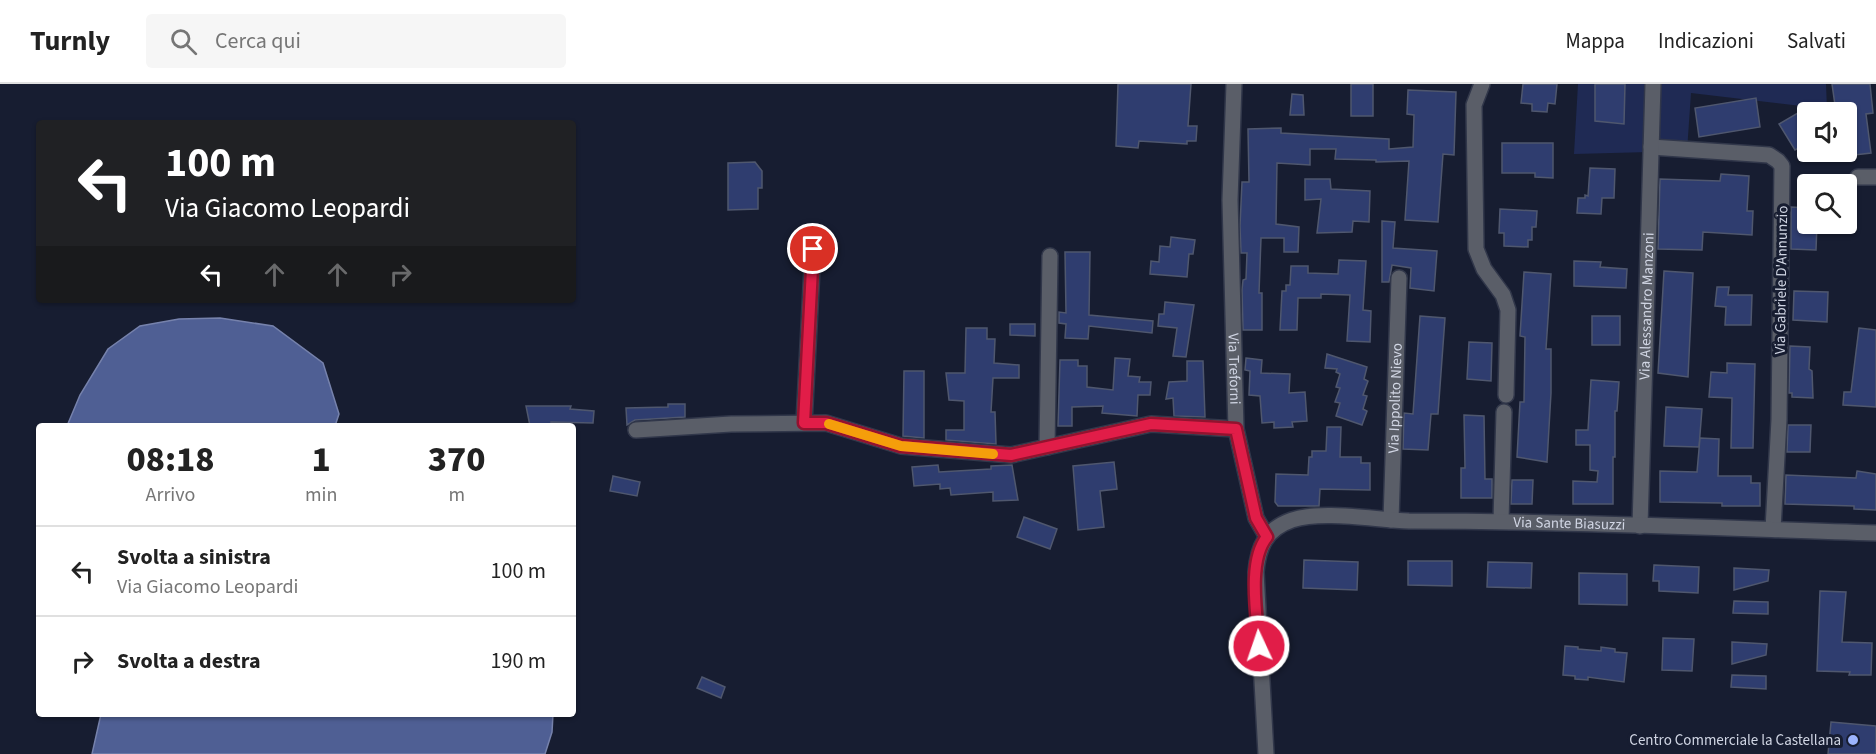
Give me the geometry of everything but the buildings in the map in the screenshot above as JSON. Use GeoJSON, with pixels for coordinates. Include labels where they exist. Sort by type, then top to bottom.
{"type":"FeatureCollection","features":[{"type":"Feature","properties":{"kind":"street","name":"Via Treforni"},"geometry":{"type":"LineString","coordinates":[[1234,84],[1230,200],[1236,429],[1256,518],[1267,537]]}},
{"type":"Feature","properties":{"kind":"street"},"geometry":{"type":"LineString","coordinates":[[1482,84],[1474,105],[1476,249],[1484,268],[1503,295],[1508,310],[1506,394]]}},
{"type":"Feature","properties":{"kind":"street","name":"Via Alessandro Manzoni"},"geometry":{"type":"LineString","coordinates":[[1640,526],[1653,84]]}},
{"type":"Feature","properties":{"kind":"street","name":"Via Gabriele D'Annunzio"},"geometry":{"type":"LineString","coordinates":[[1651,147],[1769,155],[1782,166],[1779,420],[1773,529]]}},
{"type":"Feature","properties":{"kind":"street"},"geometry":{"type":"LineString","coordinates":[[1858,177],[1876,177]]}},
{"type":"Feature","properties":{"kind":"street"},"geometry":{"type":"LineString","coordinates":[[804,423],[813,249]]}},
{"type":"Feature","properties":{"kind":"street"},"geometry":{"type":"LineString","coordinates":[[1047,447],[1050,256]]}},
{"type":"Feature","properties":{"kind":"street","name":"Via Ippolito Nievo"},"geometry":{"type":"LineString","coordinates":[[1391,520],[1399,278]]}},
{"type":"Feature","properties":{"kind":"street"},"geometry":{"type":"LineString","coordinates":[[1501,521],[1504,412]]}},
{"type":"Feature","properties":{"kind":"street"},"geometry":{"type":"LineString","coordinates":[[636,430],[731,424],[826,423],[901,446],[1011,455],[1151,424],[1236,429]]}},
{"type":"Feature","properties":{"kind":"street","name":"Via Sante Biasuzzi"},"geometry":{"type":"LineString","coordinates":[[1267,537],[1286,523],[1316,516],[1876,533]]}},
{"type":"Feature","properties":{"kind":"street"},"geometry":{"type":"LineString","coordinates":[[1266,754],[1256,572],[1258,552],[1267,537]]}},
{"type":"Feature","properties":{"kind":"shaded area"},"geometry":{"type":"Polygon","coordinates":[[[1578,84],[1826,84],[1827,102],[1797,102],[1797,105],[1691,93],[1687,151],[1574,154],[1578,84]]]}},
{"type":"Feature","properties":{"kind":"shaded area"},"geometry":{"type":"Polygon","coordinates":[[[220,318],[273,326],[323,363],[339,414],[336,423],[68,423],[80,395],[108,349],[140,326],[179,319],[220,318]]]}},
{"type":"Feature","properties":{"kind":"shaded area"},"geometry":{"type":"Polygon","coordinates":[[[100,717],[553,717],[552,732],[545,754],[92,754],[100,717]]]}},
{"type":"Feature","properties":{"kind":"slow traffic"},"geometry":{"type":"LineString","coordinates":[[829,424],[901,446],[993,454]]}},
{"type":"Feature","properties":{"kind":"place","name":"Centro Commerciale la Castellana"},"geometry":{"type":"Point","coordinates":[1853,740]}},
{"type":"Feature","properties":{"kind":"route"},"geometry":{"type":"LineString","coordinates":[[813,249],[804,423],[826,423],[901,446],[1011,455],[1151,424],[1236,429],[1256,518],[1267,537],[1258,552],[1256,572],[1259,646]]}}]}
